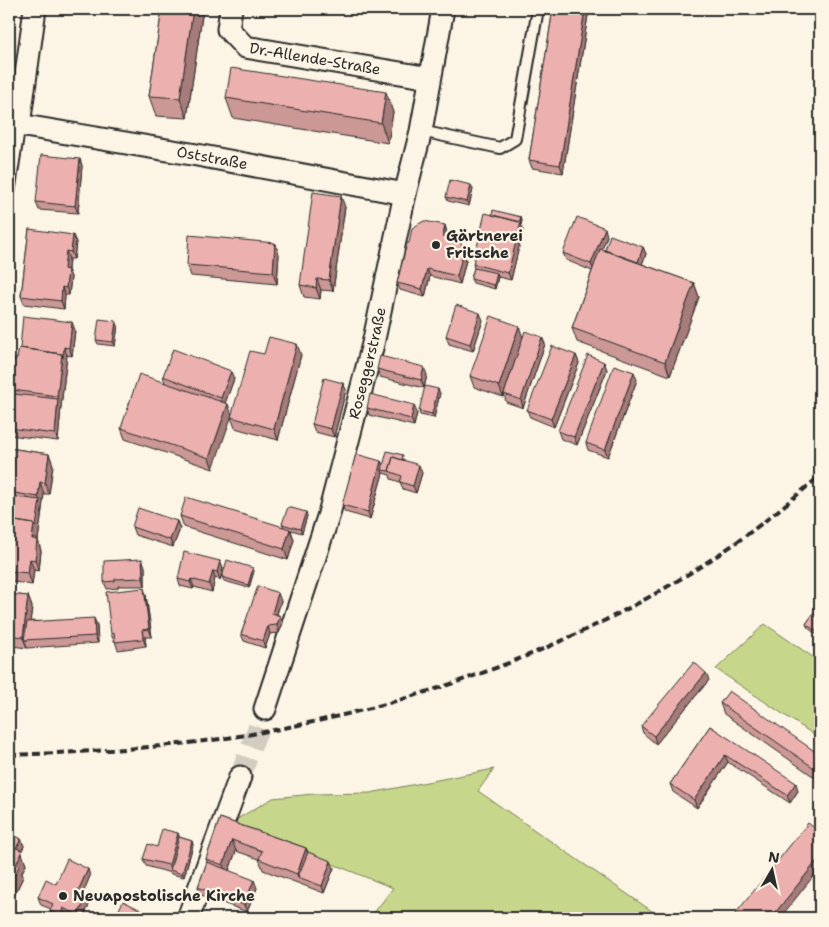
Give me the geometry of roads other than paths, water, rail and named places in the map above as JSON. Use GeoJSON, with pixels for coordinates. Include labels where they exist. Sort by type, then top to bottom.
{"type":"FeatureCollection","features":[{"type":"Feature","properties":{"kind":"street"},"geometry":{"type":"LineString","coordinates":[[14,130],[35,9]]}},
{"type":"Feature","properties":{"kind":"street","name":"Dr.-Allende-Straße"},"geometry":{"type":"LineString","coordinates":[[231,9],[228,29],[245,47],[430,78]]}},
{"type":"Feature","properties":{"kind":"street","name":"Roseggerstraße"},"geometry":{"type":"LineString","coordinates":[[265,710],[329,514],[373,344],[405,194],[421,131],[443,9]]}},
{"type":"Feature","properties":{"kind":"street","name":"Oststraße"},"geometry":{"type":"LineString","coordinates":[[14,130],[198,155],[405,194]]}},
{"type":"Feature","properties":{"kind":"street"},"geometry":{"type":"LineString","coordinates":[[188,918],[240,777]]}},
{"type":"Feature","properties":{"kind":"lane"},"geometry":{"type":"LineString","coordinates":[[421,131],[500,148],[515,139],[538,9]]}},
{"type":"Feature","properties":{"kind":"lane"},"geometry":{"type":"LineString","coordinates":[[9,193],[14,130]]}},
{"type":"Feature","properties":{"kind":"tunnel"},"geometry":{"type":"LineString","coordinates":[[240,777],[265,709]]}},
{"type":"Feature","properties":{"kind":"railway"},"geometry":{"type":"LineString","coordinates":[[9,755],[158,746],[246,735],[310,723],[438,688],[562,641],[621,612],[679,580],[734,544],[820,476]]}},
{"type":"Feature","properties":{"kind":"place","name":"Gärtnerei Fritsche"},"geometry":{"type":"Point","coordinates":[436,245]}},
{"type":"Feature","properties":{"kind":"place","name":"Neuapostolische Kirche"},"geometry":{"type":"Point","coordinates":[63,896]}}]}
